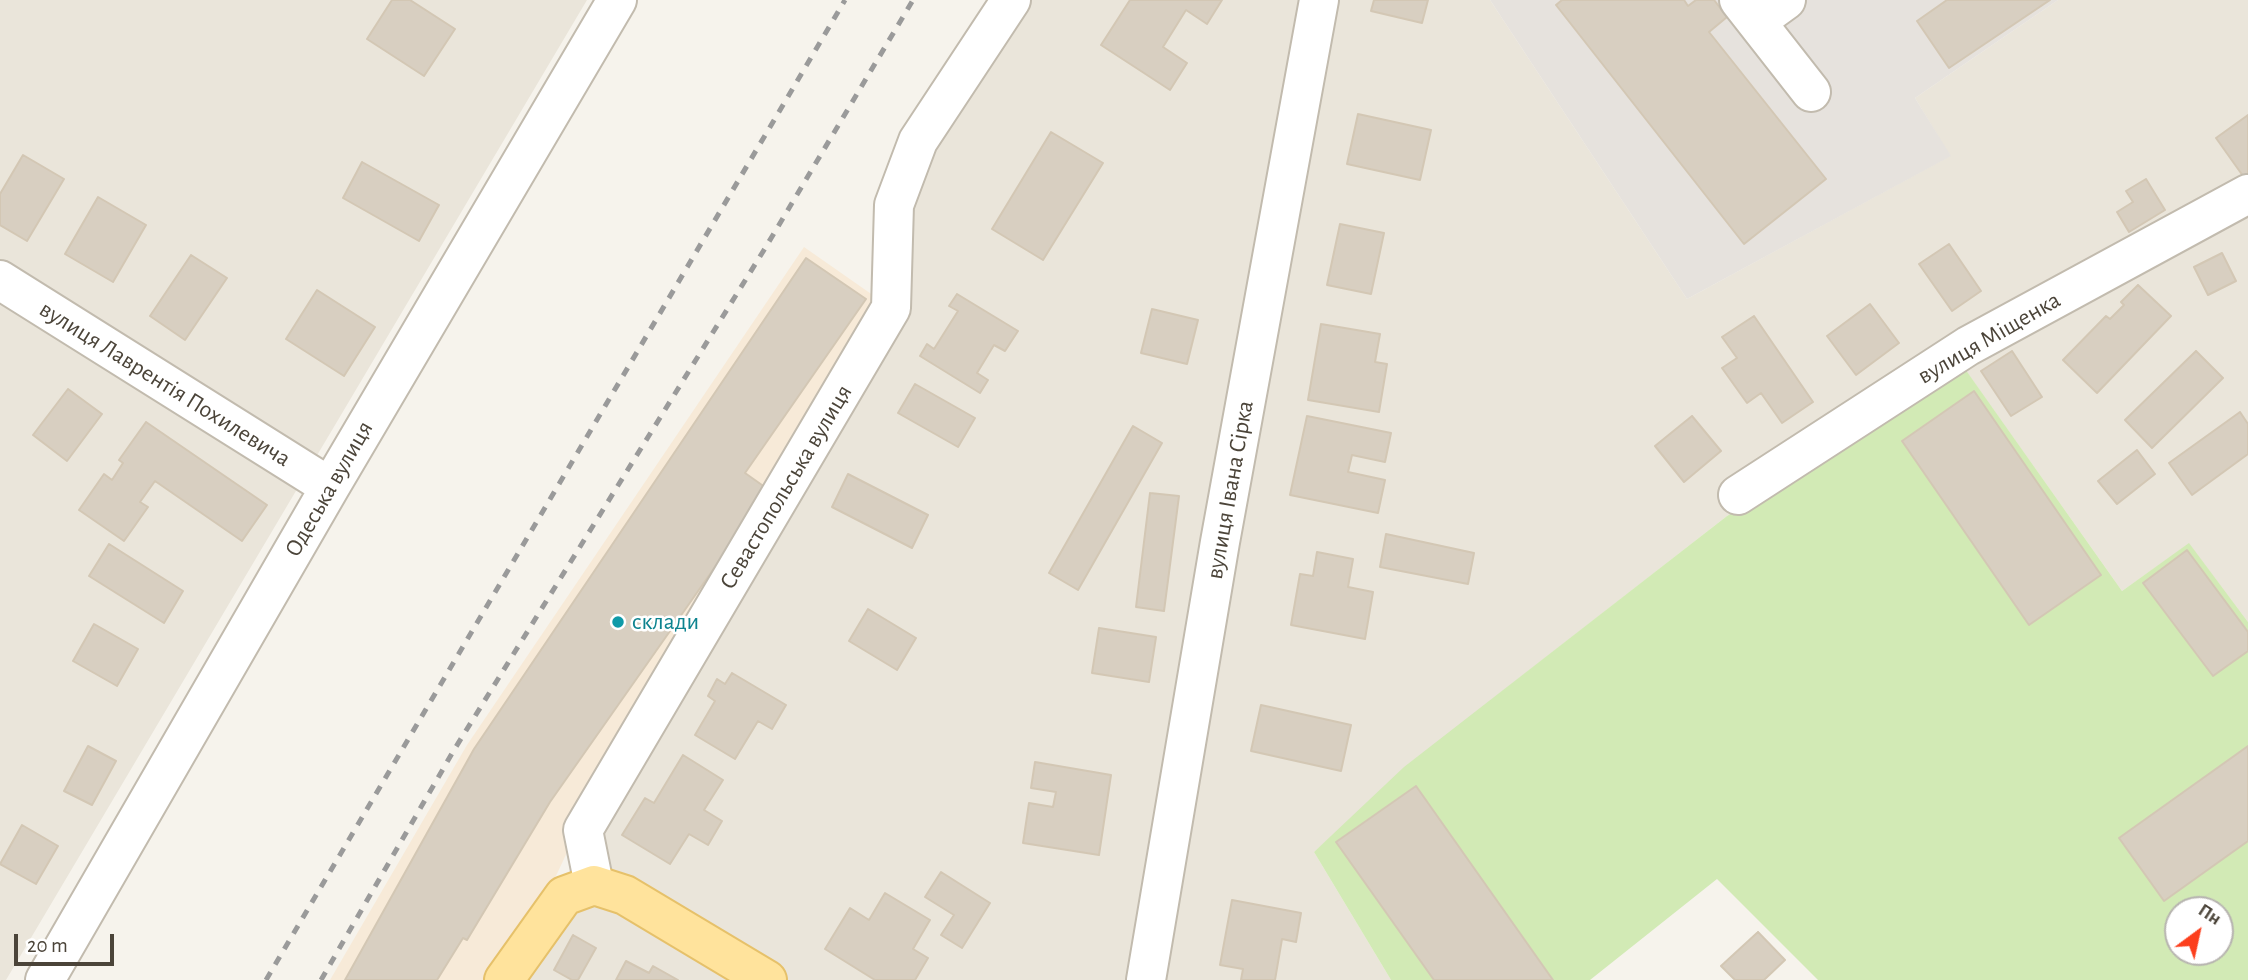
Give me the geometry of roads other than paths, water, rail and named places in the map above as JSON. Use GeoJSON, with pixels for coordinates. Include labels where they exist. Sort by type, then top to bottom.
{"type":"FeatureCollection","features":[{"type":"Feature","properties":{"kind":"main road"},"geometry":{"type":"LineString","coordinates":[[504,980],[564,897],[594,886],[625,895],[757,977]]}},
{"type":"Feature","properties":{"kind":"street","name":"Одеська вулиця"},"geometry":{"type":"LineString","coordinates":[[45,980],[330,487],[617,0]]}},
{"type":"Feature","properties":{"kind":"street","name":"Севастопольська вулиця"},"geometry":{"type":"LineString","coordinates":[[594,886],[583,830],[891,308],[894,205],[918,141],[1011,0]]}},
{"type":"Feature","properties":{"kind":"street","name":"вулиця Івана Сірка"},"geometry":{"type":"LineString","coordinates":[[1146,980],[1220,542],[1319,0]]}},
{"type":"Feature","properties":{"kind":"street"},"geometry":{"type":"LineString","coordinates":[[1761,7],[1811,92]]}},
{"type":"Feature","properties":{"kind":"street","name":"вулиця Міщенка"},"geometry":{"type":"LineString","coordinates":[[1738,495],[1968,346],[2248,194]]}},
{"type":"Feature","properties":{"kind":"street","name":"вулиця Лаврентія Похилевича"},"geometry":{"type":"LineString","coordinates":[[0,280],[330,487]]}},
{"type":"Feature","properties":{"kind":"railway"},"geometry":{"type":"LineString","coordinates":[[266,980],[845,0]]}},
{"type":"Feature","properties":{"kind":"railway"},"geometry":{"type":"LineString","coordinates":[[321,980],[454,750],[764,250],[913,0]]}},
{"type":"Feature","properties":{"kind":"place","name":"склади"},"geometry":{"type":"Point","coordinates":[618,622]}}]}
